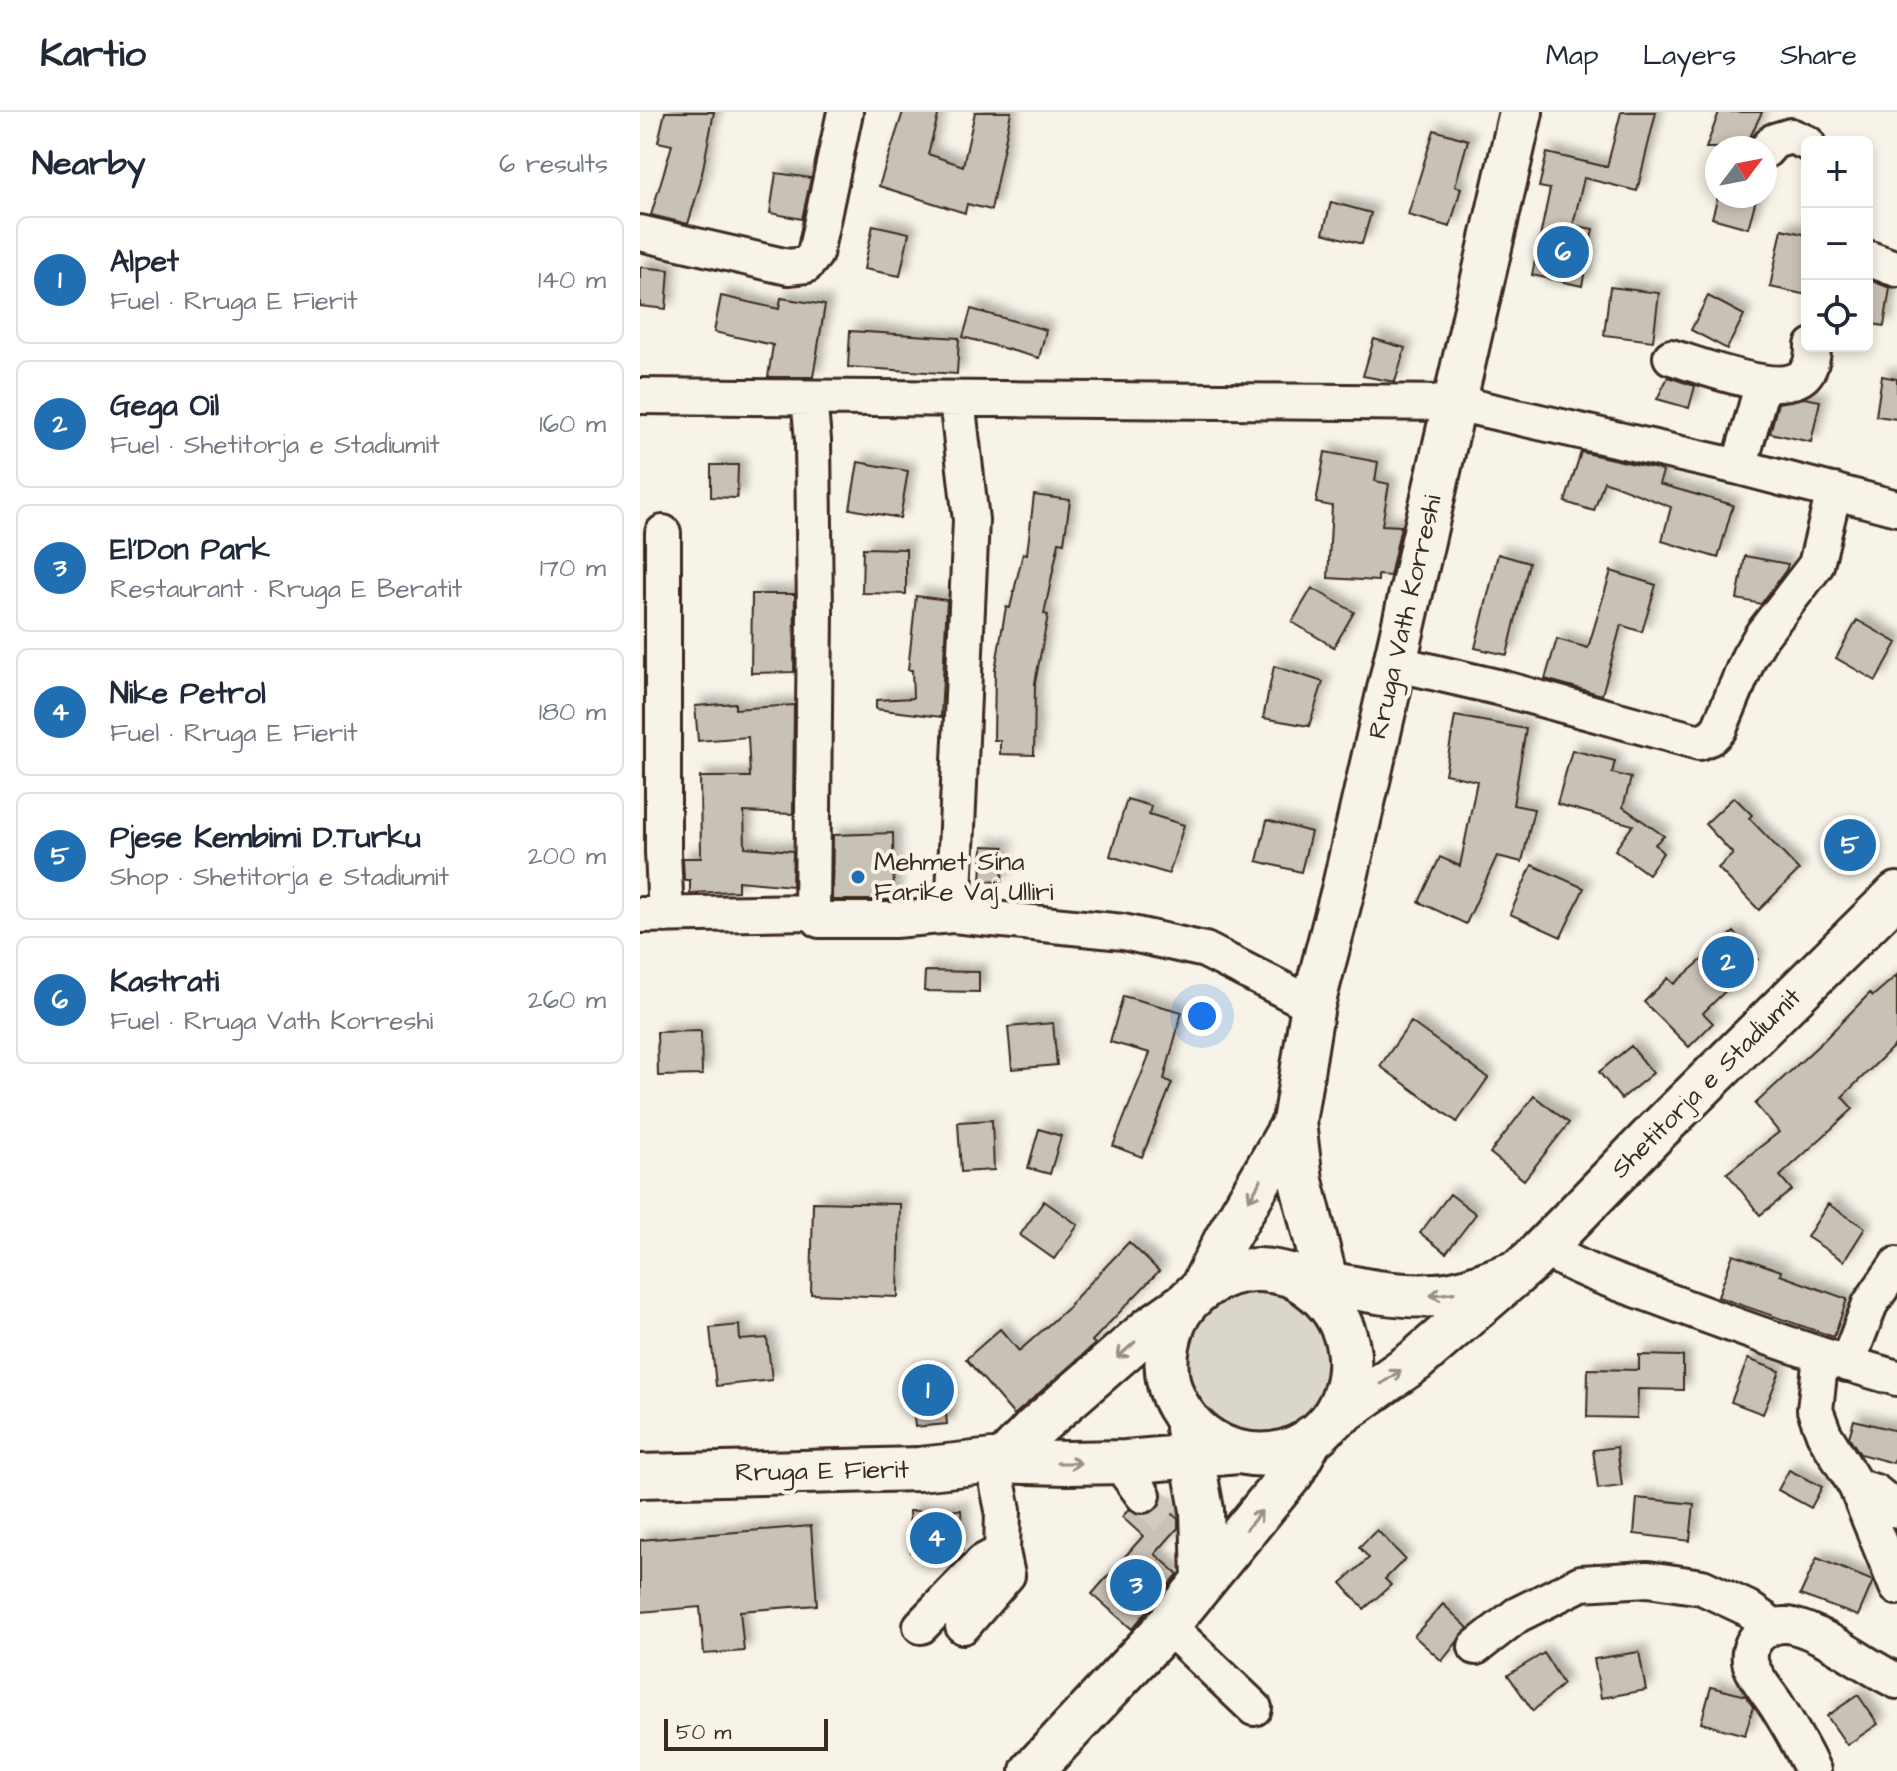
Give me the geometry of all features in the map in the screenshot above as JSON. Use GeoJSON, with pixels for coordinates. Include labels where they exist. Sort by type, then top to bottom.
{"type":"FeatureCollection","features":[{"type":"Feature","properties":{"kind":"main road","name":"Rruga Vath Korreshi"},"geometry":{"type":"LineString","coordinates":[[1317,1289],[1311,1222],[1301,1181],[1294,1122],[1313,1005],[1344,886],[1521,112]]}},
{"type":"Feature","properties":{"kind":"main road","name":"Shetitorja e Stadiumit"},"geometry":{"type":"LineString","coordinates":[[1320,1430],[1415,1361],[1531,1260],[1897,894]]}},
{"type":"Feature","properties":{"kind":"main road","name":"Rruga Vath Korreshi"},"geometry":{"type":"LineString","coordinates":[[1194,1296],[1294,1122]]}},
{"type":"Feature","properties":{"kind":"main road"},"geometry":{"type":"LineString","coordinates":[[1311,1222],[1330,1253],[1350,1274],[1373,1287],[1399,1295]]}},
{"type":"Feature","properties":{"kind":"main road","name":"Shetitorja e Stadiumit"},"geometry":{"type":"LineString","coordinates":[[1317,1289],[1399,1295],[1448,1293],[1531,1260]]}},
{"type":"Feature","properties":{"kind":"main road"},"geometry":{"type":"LineString","coordinates":[[998,1461],[1149,1329],[1194,1296],[1235,1272],[1254,1269],[1317,1289],[1347,1340],[1349,1375],[1338,1408],[1292,1473],[1167,1625],[1032,1771]]}},
{"type":"Feature","properties":{"kind":"main road"},"geometry":{"type":"LineString","coordinates":[[1194,1296],[1176,1319],[1166,1358],[1173,1398],[1184,1416],[1205,1437],[1222,1447],[1259,1454],[1296,1446],[1320,1430]]}},
{"type":"Feature","properties":{"kind":"main road"},"geometry":{"type":"LineString","coordinates":[[1184,1416],[1194,1456],[1196,1533]]}},
{"type":"Feature","properties":{"kind":"main road","name":"Rruga E Fierit"},"geometry":{"type":"LineString","coordinates":[[640,1476],[919,1469],[998,1461],[1067,1463],[1135,1472],[1194,1456],[1240,1452]]}},
{"type":"Feature","properties":{"kind":"main road"},"geometry":{"type":"LineString","coordinates":[[1135,1472],[1152,1467],[1193,1510],[1204,1580]]}},
{"type":"Feature","properties":{"kind":"street"},"geometry":{"type":"LineString","coordinates":[[640,233],[788,267],[806,265],[815,254],[845,112]]}},
{"type":"Feature","properties":{"kind":"street"},"geometry":{"type":"LineString","coordinates":[[1777,140],[1791,136],[1801,140]]}},
{"type":"Feature","properties":{"kind":"street"},"geometry":{"type":"LineString","coordinates":[[1873,260],[1897,269]]}},
{"type":"Feature","properties":{"kind":"street"},"geometry":{"type":"LineString","coordinates":[[1671,357],[1763,383],[1791,383],[1803,376],[1812,361],[1813,352]]}},
{"type":"Feature","properties":{"kind":"street"},"geometry":{"type":"LineString","coordinates":[[1739,467],[1763,383]]}},
{"type":"Feature","properties":{"kind":"street"},"geometry":{"type":"LineString","coordinates":[[640,396],[1455,403],[1739,467],[1897,508]]}},
{"type":"Feature","properties":{"kind":"street"},"geometry":{"type":"LineString","coordinates":[[809,398],[813,440],[815,612],[812,912],[820,920],[894,920],[953,915],[1123,932],[1205,950],[1313,1005]]}},
{"type":"Feature","properties":{"kind":"street"},"geometry":{"type":"LineString","coordinates":[[953,915],[971,520],[957,400]]}},
{"type":"Feature","properties":{"kind":"street"},"geometry":{"type":"LineString","coordinates":[[1394,663],[1497,687],[1699,742],[1719,729],[1749,657],[1762,635],[1816,565],[1834,491]]}},
{"type":"Feature","properties":{"kind":"street"},"geometry":{"type":"LineString","coordinates":[[663,533],[663,852],[653,915],[812,912]]}},
{"type":"Feature","properties":{"kind":"street"},"geometry":{"type":"LineString","coordinates":[[1531,1260],[1568,1263],[1834,1360],[1897,1378]]}},
{"type":"Feature","properties":{"kind":"street"},"geometry":{"type":"LineString","coordinates":[[1897,1265],[1834,1360],[1815,1410],[1824,1434],[1856,1486],[1897,1587]]}},
{"type":"Feature","properties":{"kind":"street"},"geometry":{"type":"LineString","coordinates":[[963,1626],[1007,1575],[1002,1552],[1003,1510],[998,1461]]}},
{"type":"Feature","properties":{"kind":"street"},"geometry":{"type":"LineString","coordinates":[[1856,1486],[1875,1492],[1897,1510]]}},
{"type":"Feature","properties":{"kind":"street"},"geometry":{"type":"LineString","coordinates":[[921,1626],[983,1562],[1002,1552]]}},
{"type":"Feature","properties":{"kind":"street"},"geometry":{"type":"LineString","coordinates":[[1476,1647],[1517,1615],[1581,1583],[1648,1579],[1702,1587],[1747,1608],[1773,1626]]}},
{"type":"Feature","properties":{"kind":"street"},"geometry":{"type":"LineString","coordinates":[[1167,1625],[1254,1708]]}},
{"type":"Feature","properties":{"kind":"street"},"geometry":{"type":"LineString","coordinates":[[1813,1771],[1798,1740],[1751,1667],[1750,1649],[1758,1635],[1773,1626],[1791,1626],[1832,1643],[1897,1681]]}},
{"type":"Feature","properties":{"kind":"shaded area"},"geometry":{"type":"Polygon","coordinates":[[[1268,1286],[1318,1316],[1331,1343],[1329,1387],[1303,1423],[1261,1437],[1219,1427],[1184,1380],[1192,1322],[1225,1293],[1268,1286]]]}},
{"type":"Feature","properties":{"kind":"building"},"geometry":{"type":"Polygon","coordinates":[[[665,112],[714,112],[700,184],[688,224],[651,215],[672,145],[658,142],[665,112]]]}},
{"type":"Feature","properties":{"kind":"building"},"geometry":{"type":"Polygon","coordinates":[[[903,112],[939,112],[928,154],[963,166],[975,112],[1011,112],[991,210],[967,204],[965,213],[879,186],[903,112]]]}},
{"type":"Feature","properties":{"kind":"building"},"geometry":{"type":"Polygon","coordinates":[[[1621,112],[1656,112],[1637,191],[1584,178],[1573,225],[1593,229],[1582,286],[1532,275],[1550,189],[1539,187],[1547,153],[1607,167],[1621,112]]]}},
{"type":"Feature","properties":{"kind":"building"},"geometry":{"type":"Polygon","coordinates":[[[1719,112],[1762,112],[1751,136],[1710,136],[1719,112]]]}},
{"type":"Feature","properties":{"kind":"building"},"geometry":{"type":"Polygon","coordinates":[[[1434,130],[1468,140],[1455,186],[1461,188],[1450,227],[1408,215],[1434,130]]]}},
{"type":"Feature","properties":{"kind":"building"},"geometry":{"type":"Polygon","coordinates":[[[776,173],[811,178],[802,219],[770,213],[776,173]]]}},
{"type":"Feature","properties":{"kind":"building"},"geometry":{"type":"Polygon","coordinates":[[[1331,202],[1371,213],[1362,244],[1323,233],[1331,202]]]}},
{"type":"Feature","properties":{"kind":"building"},"geometry":{"type":"Polygon","coordinates":[[[1715,208],[1754,208],[1748,228],[1712,218],[1715,208]]]}},
{"type":"Feature","properties":{"kind":"building"},"geometry":{"type":"Polygon","coordinates":[[[873,225],[909,233],[900,276],[864,269],[873,225]]]}},
{"type":"Feature","properties":{"kind":"building"},"geometry":{"type":"Polygon","coordinates":[[[1782,229],[1801,234],[1801,294],[1770,287],[1782,229]]]}},
{"type":"Feature","properties":{"kind":"building"},"geometry":{"type":"Polygon","coordinates":[[[640,267],[669,270],[666,309],[640,306],[640,267]]]}},
{"type":"Feature","properties":{"kind":"building"},"geometry":{"type":"Polygon","coordinates":[[[1873,281],[1890,288],[1884,326],[1873,324],[1873,281]]]}},
{"type":"Feature","properties":{"kind":"building"},"geometry":{"type":"Polygon","coordinates":[[[1610,287],[1659,293],[1653,341],[1604,335],[1610,287]]]}},
{"type":"Feature","properties":{"kind":"building"},"geometry":{"type":"Polygon","coordinates":[[[721,296],[779,309],[781,298],[825,305],[813,377],[768,377],[773,345],[714,332],[721,296]]]}},
{"type":"Feature","properties":{"kind":"building"},"geometry":{"type":"Polygon","coordinates":[[[1708,296],[1744,315],[1727,349],[1691,330],[1708,296]]]}},
{"type":"Feature","properties":{"kind":"building"},"geometry":{"type":"Polygon","coordinates":[[[971,309],[1046,330],[1039,358],[963,337],[971,309]]]}},
{"type":"Feature","properties":{"kind":"building"},"geometry":{"type":"Polygon","coordinates":[[[850,331],[959,338],[957,374],[848,367],[850,331]]]}},
{"type":"Feature","properties":{"kind":"building"},"geometry":{"type":"Polygon","coordinates":[[[1374,339],[1405,348],[1395,382],[1363,376],[1374,339]]]}},
{"type":"Feature","properties":{"kind":"building"},"geometry":{"type":"Polygon","coordinates":[[[1882,376],[1897,379],[1897,419],[1876,416],[1882,376]]]}},
{"type":"Feature","properties":{"kind":"building"},"geometry":{"type":"Polygon","coordinates":[[[1668,377],[1695,386],[1689,408],[1657,399],[1668,377]]]}},
{"type":"Feature","properties":{"kind":"building"},"geometry":{"type":"Polygon","coordinates":[[[1804,398],[1820,401],[1811,442],[1770,433],[1778,403],[1804,398]]]}},
{"type":"Feature","properties":{"kind":"building"},"geometry":{"type":"Polygon","coordinates":[[[1325,452],[1378,462],[1375,481],[1389,484],[1382,525],[1401,526],[1390,576],[1378,575],[1378,581],[1328,578],[1332,506],[1316,503],[1325,452]]]}},
{"type":"Feature","properties":{"kind":"building"},"geometry":{"type":"Polygon","coordinates":[[[1581,452],[1657,469],[1663,472],[1659,484],[1733,505],[1718,558],[1662,541],[1671,507],[1604,481],[1594,511],[1565,502],[1581,452]]]}},
{"type":"Feature","properties":{"kind":"building"},"geometry":{"type":"Polygon","coordinates":[[[858,462],[908,471],[900,518],[850,509],[858,462]]]}},
{"type":"Feature","properties":{"kind":"building"},"geometry":{"type":"Polygon","coordinates":[[[711,465],[738,465],[737,498],[711,497],[711,465]]]}},
{"type":"Feature","properties":{"kind":"building"},"geometry":{"type":"Polygon","coordinates":[[[1034,495],[1070,500],[1064,543],[1059,542],[1044,614],[1048,615],[1035,683],[1034,755],[1000,754],[1000,740],[994,740],[995,670],[1006,607],[1010,608],[1023,553],[1027,554],[1034,495]]]}},
{"type":"Feature","properties":{"kind":"building"},"geometry":{"type":"Polygon","coordinates":[[[863,548],[906,549],[906,594],[862,593],[863,548]]]}},
{"type":"Feature","properties":{"kind":"building"},"geometry":{"type":"Polygon","coordinates":[[[1498,554],[1529,563],[1507,655],[1475,648],[1498,554]]]}},
{"type":"Feature","properties":{"kind":"building"},"geometry":{"type":"Polygon","coordinates":[[[1745,556],[1788,564],[1761,604],[1737,599],[1745,556]]]}},
{"type":"Feature","properties":{"kind":"building"},"geometry":{"type":"Polygon","coordinates":[[[1611,571],[1656,585],[1642,632],[1621,625],[1602,695],[1545,679],[1557,639],[1588,648],[1611,571]]]}},
{"type":"Feature","properties":{"kind":"building"},"geometry":{"type":"Polygon","coordinates":[[[1312,588],[1354,612],[1334,647],[1292,622],[1312,588]]]}},
{"type":"Feature","properties":{"kind":"building"},"geometry":{"type":"Polygon","coordinates":[[[752,594],[795,594],[794,672],[751,673],[752,594]]]}},
{"type":"Feature","properties":{"kind":"building"},"geometry":{"type":"Polygon","coordinates":[[[916,596],[947,600],[941,717],[876,709],[876,700],[913,698],[912,670],[908,670],[916,596]]]}},
{"type":"Feature","properties":{"kind":"building"},"geometry":{"type":"Polygon","coordinates":[[[1857,620],[1897,643],[1876,681],[1836,658],[1857,620]]]}},
{"type":"Feature","properties":{"kind":"building"},"geometry":{"type":"Polygon","coordinates":[[[1274,666],[1323,682],[1309,726],[1263,718],[1274,666]]]}},
{"type":"Feature","properties":{"kind":"building"},"geometry":{"type":"Polygon","coordinates":[[[735,703],[735,709],[794,705],[793,814],[744,812],[745,847],[793,851],[792,886],[738,881],[738,891],[690,893],[690,880],[684,880],[683,858],[701,858],[700,777],[750,777],[748,737],[698,741],[695,706],[735,703]]]}},
{"type":"Feature","properties":{"kind":"building"},"geometry":{"type":"Polygon","coordinates":[[[1455,716],[1526,729],[1513,805],[1534,809],[1522,862],[1497,856],[1466,924],[1419,902],[1440,857],[1460,866],[1477,781],[1445,774],[1455,716]]]}},
{"type":"Feature","properties":{"kind":"building"},"geometry":{"type":"Polygon","coordinates":[[[1572,750],[1615,761],[1612,773],[1631,778],[1623,807],[1664,836],[1655,844],[1663,853],[1648,874],[1615,850],[1633,825],[1557,804],[1572,750]]]}},
{"type":"Feature","properties":{"kind":"building"},"geometry":{"type":"Polygon","coordinates":[[[1734,797],[1752,815],[1749,818],[1799,870],[1759,910],[1718,868],[1733,854],[1705,824],[1734,797]]]}},
{"type":"Feature","properties":{"kind":"building"},"geometry":{"type":"Polygon","coordinates":[[[1127,799],[1151,806],[1149,814],[1184,825],[1169,874],[1110,856],[1127,799]]]}},
{"type":"Feature","properties":{"kind":"building"},"geometry":{"type":"Polygon","coordinates":[[[1267,820],[1311,832],[1301,872],[1257,861],[1267,820]]]}},
{"type":"Feature","properties":{"kind":"building","name":"Mehmet Sina Farike Vaj Ulliri"},"geometry":{"type":"Polygon","coordinates":[[[893,833],[894,900],[832,900],[833,835],[893,833]]]}},
{"type":"Feature","properties":{"kind":"building"},"geometry":{"type":"Polygon","coordinates":[[[983,846],[1004,847],[1002,882],[981,881],[983,846]]]}},
{"type":"Feature","properties":{"kind":"building"},"geometry":{"type":"Polygon","coordinates":[[[1532,865],[1584,888],[1561,937],[1510,914],[1532,865]]]}},
{"type":"Feature","properties":{"kind":"building"},"geometry":{"type":"Polygon","coordinates":[[[1734,932],[1758,959],[1703,1013],[1713,1023],[1689,1047],[1644,1002],[1668,978],[1674,984],[1734,932]]]}},
{"type":"Feature","properties":{"kind":"building"},"geometry":{"type":"Polygon","coordinates":[[[925,971],[979,972],[979,992],[924,991],[925,971]]]}},
{"type":"Feature","properties":{"kind":"building"},"geometry":{"type":"Polygon","coordinates":[[[1897,975],[1897,1043],[1842,1097],[1853,1109],[1780,1176],[1792,1190],[1760,1215],[1727,1173],[1779,1132],[1755,1104],[1870,993],[1873,996],[1897,975]]]}},
{"type":"Feature","properties":{"kind":"building"},"geometry":{"type":"Polygon","coordinates":[[[1123,996],[1182,1012],[1164,1079],[1172,1083],[1142,1157],[1113,1146],[1150,1053],[1110,1042],[1123,996]]]}},
{"type":"Feature","properties":{"kind":"building"},"geometry":{"type":"Polygon","coordinates":[[[1411,1022],[1488,1078],[1457,1122],[1380,1066],[1411,1022]]]}},
{"type":"Feature","properties":{"kind":"building"},"geometry":{"type":"Polygon","coordinates":[[[1053,1023],[1057,1065],[1012,1069],[1008,1027],[1053,1023]]]}},
{"type":"Feature","properties":{"kind":"building"},"geometry":{"type":"Polygon","coordinates":[[[701,1031],[702,1075],[658,1076],[657,1032],[701,1031]]]}},
{"type":"Feature","properties":{"kind":"building"},"geometry":{"type":"Polygon","coordinates":[[[1631,1046],[1653,1073],[1621,1099],[1599,1072],[1631,1046]]]}},
{"type":"Feature","properties":{"kind":"building"},"geometry":{"type":"Polygon","coordinates":[[[1534,1096],[1569,1123],[1524,1180],[1490,1153],[1534,1096]]]}},
{"type":"Feature","properties":{"kind":"building"},"geometry":{"type":"Polygon","coordinates":[[[992,1120],[994,1170],[961,1172],[958,1122],[992,1120]]]}},
{"type":"Feature","properties":{"kind":"building"},"geometry":{"type":"Polygon","coordinates":[[[1039,1129],[1061,1136],[1050,1174],[1028,1168],[1039,1129]]]}},
{"type":"Feature","properties":{"kind":"building"},"geometry":{"type":"Polygon","coordinates":[[[1450,1194],[1476,1214],[1446,1253],[1420,1233],[1450,1194]]]}},
{"type":"Feature","properties":{"kind":"building"},"geometry":{"type":"Polygon","coordinates":[[[1044,1201],[1078,1225],[1054,1259],[1020,1235],[1044,1201]]]}},
{"type":"Feature","properties":{"kind":"building"},"geometry":{"type":"Polygon","coordinates":[[[813,1202],[900,1204],[898,1297],[811,1294],[813,1202]]]}},
{"type":"Feature","properties":{"kind":"building"},"geometry":{"type":"Polygon","coordinates":[[[1828,1204],[1865,1228],[1844,1261],[1807,1237],[1828,1204]]]}},
{"type":"Feature","properties":{"kind":"building"},"geometry":{"type":"Polygon","coordinates":[[[1129,1242],[1159,1271],[1092,1341],[1095,1344],[1014,1415],[966,1359],[1000,1329],[1019,1351],[1071,1305],[1129,1242]]]}},
{"type":"Feature","properties":{"kind":"building"},"geometry":{"type":"Polygon","coordinates":[[[1733,1254],[1847,1299],[1834,1337],[1718,1297],[1733,1254]]]}},
{"type":"Feature","properties":{"kind":"building"},"geometry":{"type":"Polygon","coordinates":[[[739,1325],[740,1340],[767,1338],[772,1380],[716,1386],[710,1328],[739,1325]]]}},
{"type":"Feature","properties":{"kind":"building"},"geometry":{"type":"Polygon","coordinates":[[[1639,1355],[1683,1356],[1683,1390],[1638,1389],[1637,1418],[1587,1417],[1588,1369],[1639,1370],[1639,1355]]]}},
{"type":"Feature","properties":{"kind":"building"},"geometry":{"type":"Polygon","coordinates":[[[1748,1359],[1780,1371],[1763,1414],[1731,1402],[1748,1359]]]}},
{"type":"Feature","properties":{"kind":"building"},"geometry":{"type":"Polygon","coordinates":[[[941,1369],[947,1424],[915,1427],[909,1372],[941,1369]]]}},
{"type":"Feature","properties":{"kind":"building"},"geometry":{"type":"Polygon","coordinates":[[[1854,1420],[1897,1431],[1893,1463],[1860,1454],[1849,1437],[1854,1420]]]}},
{"type":"Feature","properties":{"kind":"building"},"geometry":{"type":"Polygon","coordinates":[[[1617,1447],[1622,1486],[1598,1489],[1593,1450],[1617,1447]]]}},
{"type":"Feature","properties":{"kind":"building"},"geometry":{"type":"Polygon","coordinates":[[[1789,1470],[1822,1487],[1811,1508],[1778,1490],[1789,1470]]]}},
{"type":"Feature","properties":{"kind":"building"},"geometry":{"type":"Polygon","coordinates":[[[1637,1498],[1694,1504],[1690,1541],[1634,1534],[1637,1498]]]}},
{"type":"Feature","properties":{"kind":"building"},"geometry":{"type":"Polygon","coordinates":[[[1161,1503],[1178,1519],[1178,1528],[1155,1554],[1178,1574],[1132,1629],[1092,1594],[1143,1536],[1122,1517],[1129,1509],[1146,1515],[1161,1503]]]}},
{"type":"Feature","properties":{"kind":"building"},"geometry":{"type":"Polygon","coordinates":[[[961,1510],[963,1550],[911,1552],[909,1511],[961,1510]]]}},
{"type":"Feature","properties":{"kind":"building"},"geometry":{"type":"Polygon","coordinates":[[[811,1526],[817,1605],[740,1611],[744,1651],[704,1654],[700,1607],[640,1612],[640,1540],[811,1526]]]}},
{"type":"Feature","properties":{"kind":"building"},"geometry":{"type":"Polygon","coordinates":[[[1377,1530],[1405,1559],[1385,1579],[1391,1585],[1364,1609],[1341,1583],[1369,1558],[1359,1547],[1377,1530]]]}},
{"type":"Feature","properties":{"kind":"building"},"geometry":{"type":"Polygon","coordinates":[[[1817,1558],[1873,1581],[1858,1616],[1800,1595],[1817,1558]]]}},
{"type":"Feature","properties":{"kind":"building"},"geometry":{"type":"Polygon","coordinates":[[[1443,1604],[1468,1628],[1442,1661],[1414,1636],[1443,1604]]]}},
{"type":"Feature","properties":{"kind":"building"},"geometry":{"type":"Polygon","coordinates":[[[1639,1652],[1646,1690],[1601,1698],[1594,1659],[1639,1652]]]}},
{"type":"Feature","properties":{"kind":"building"},"geometry":{"type":"Polygon","coordinates":[[[1544,1653],[1563,1684],[1533,1711],[1508,1675],[1544,1653]]]}},
{"type":"Feature","properties":{"kind":"building"},"geometry":{"type":"Polygon","coordinates":[[[1711,1687],[1746,1696],[1753,1707],[1745,1735],[1701,1723],[1711,1687]]]}},
{"type":"Feature","properties":{"kind":"building"},"geometry":{"type":"Polygon","coordinates":[[[1858,1695],[1878,1724],[1847,1745],[1827,1716],[1858,1695]]]}},
{"type":"Feature","properties":{"kind":"tunnel"},"geometry":{"type":"LineString","coordinates":[[1143,1495],[1178,1529]]}},
{"type":"Feature","properties":{"kind":"place","name":"Kastrati"},"geometry":{"type":"Point","coordinates":[1563,252]}},
{"type":"Feature","properties":{"kind":"place","name":"Pjese Kembimi D.Turku"},"geometry":{"type":"Point","coordinates":[1850,845]}},
{"type":"Feature","properties":{"kind":"place","name":"Mehmet Sina Farike Vaj Ulliri"},"geometry":{"type":"Point","coordinates":[858,877]}},
{"type":"Feature","properties":{"kind":"place","name":"Gega Oil"},"geometry":{"type":"Point","coordinates":[1728,962]}},
{"type":"Feature","properties":{"kind":"place","name":"Alpet"},"geometry":{"type":"Point","coordinates":[928,1390]}},
{"type":"Feature","properties":{"kind":"place","name":"Nike Petrol"},"geometry":{"type":"Point","coordinates":[936,1538]}},
{"type":"Feature","properties":{"kind":"place","name":"El'Don Park"},"geometry":{"type":"Point","coordinates":[1136,1585]}}]}
